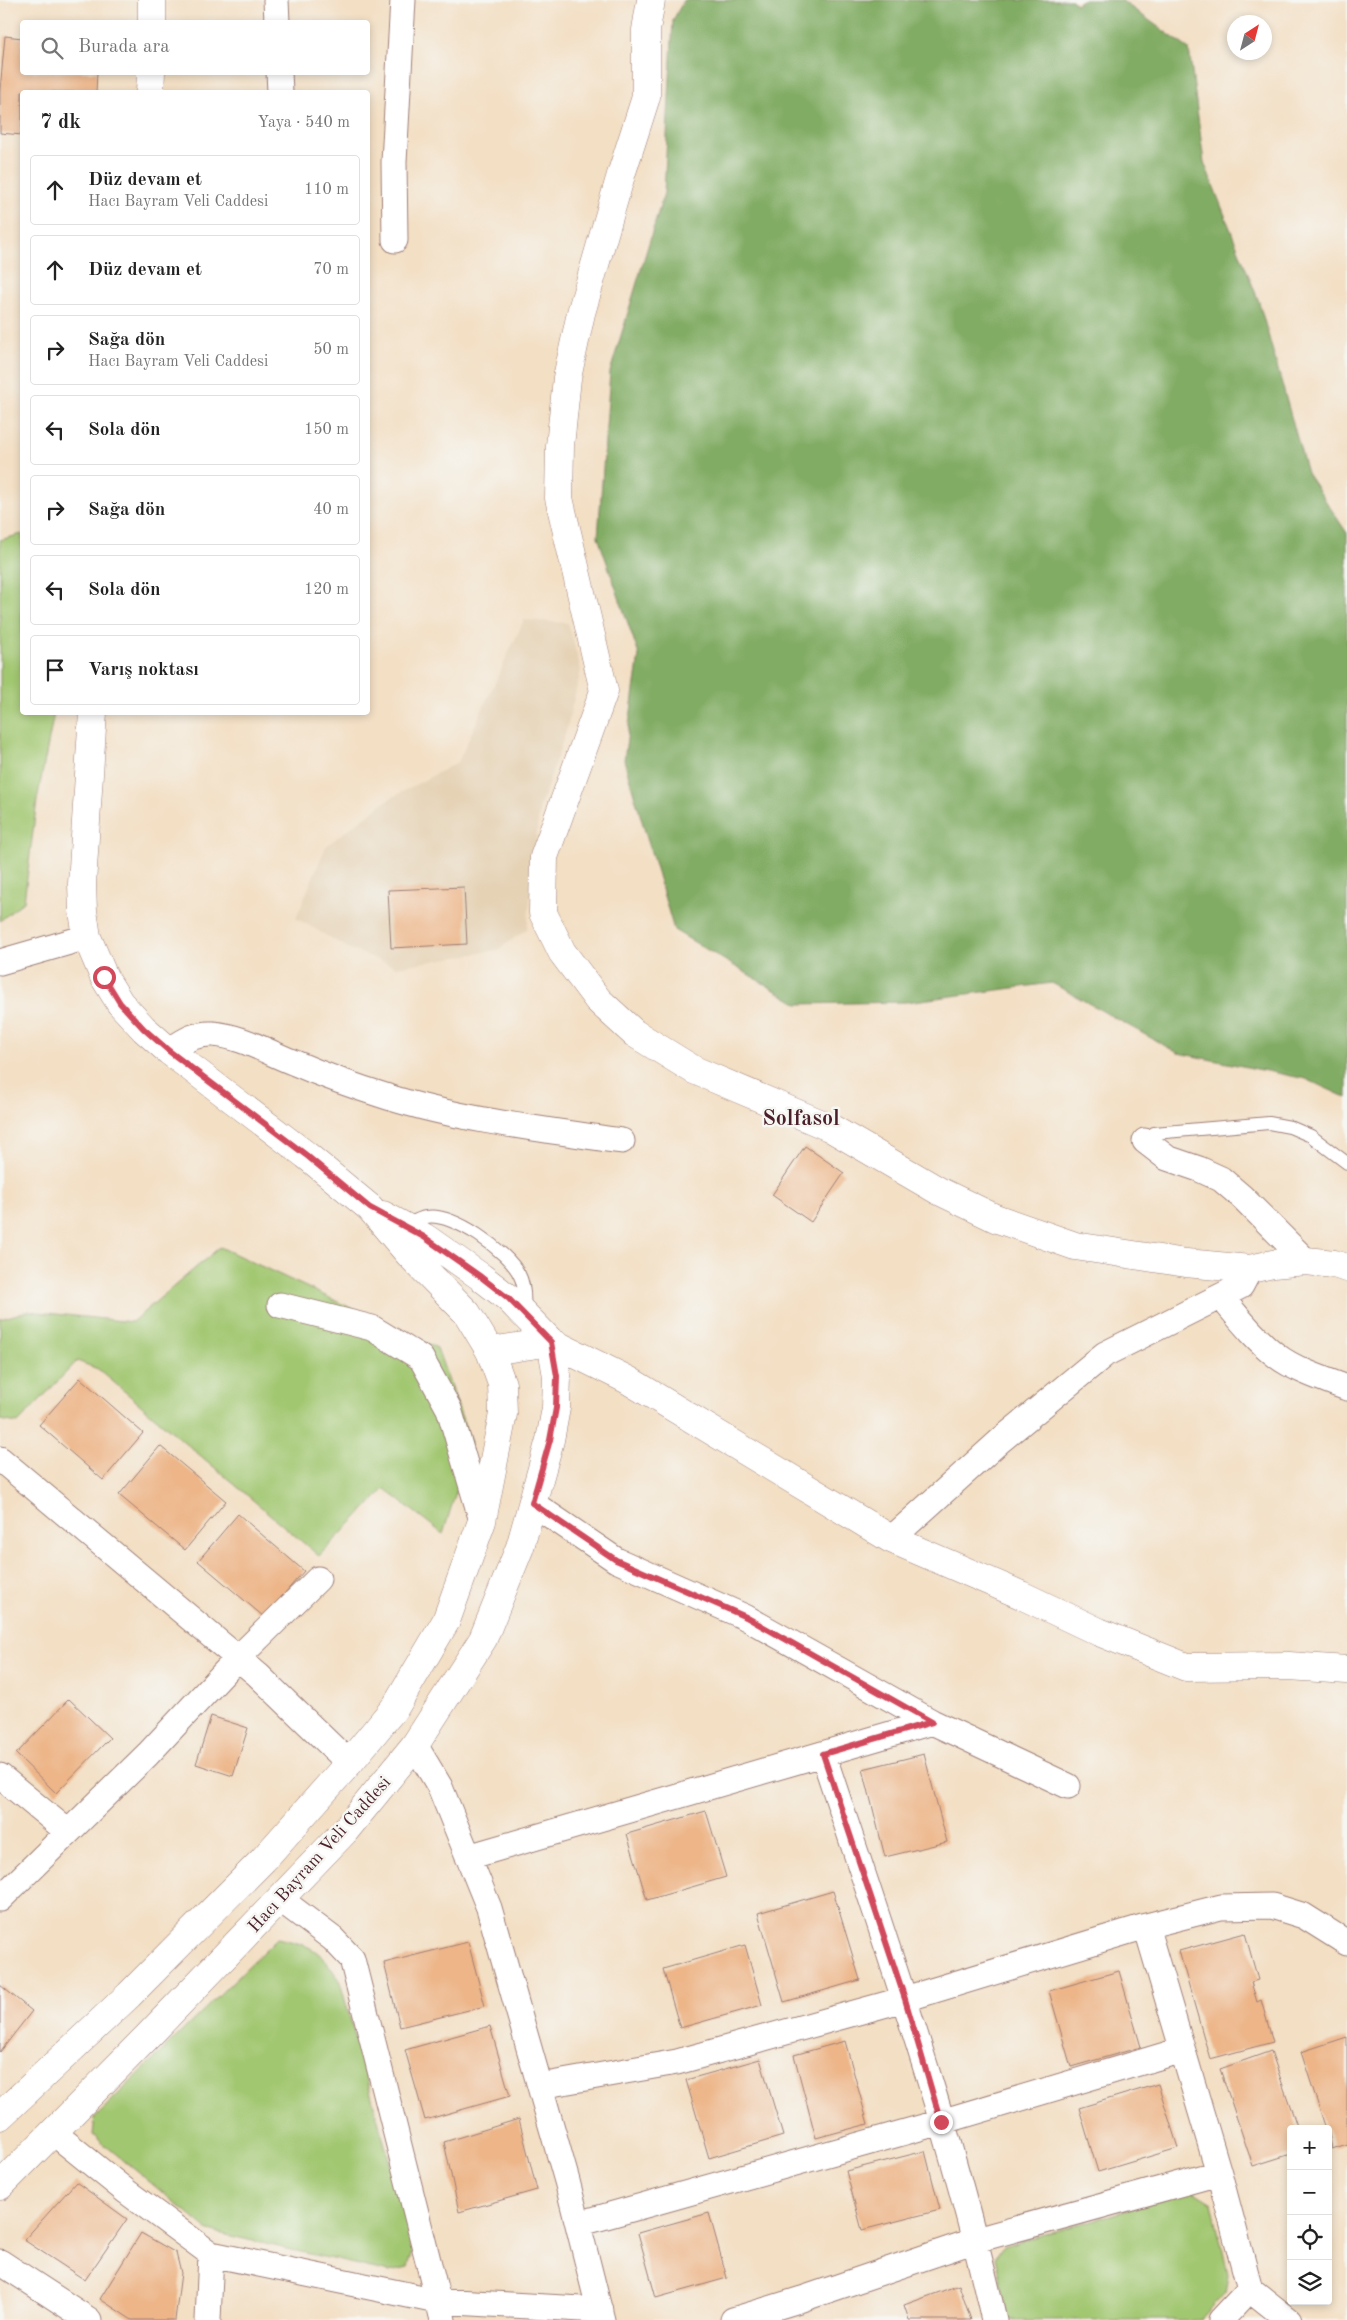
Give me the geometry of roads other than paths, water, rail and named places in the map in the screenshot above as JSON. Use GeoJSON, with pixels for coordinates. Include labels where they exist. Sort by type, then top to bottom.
{"type":"FeatureCollection","features":[{"type":"Feature","properties":{"kind":"main road"},"geometry":{"type":"LineString","coordinates":[[152,0],[152,20]]}},
{"type":"Feature","properties":{"kind":"main road"},"geometry":{"type":"LineString","coordinates":[[651,0],[646,30],[646,97],[581,313],[567,378],[560,446],[559,498],[604,692],[544,857],[543,913],[562,952],[598,1000],[634,1033],[694,1070],[829,1127],[966,1205],[1034,1234],[1075,1246],[1186,1263],[1250,1269],[1273,1264],[1306,1261],[1334,1264],[1347,1268]]}},
{"type":"Feature","properties":{"kind":"main road"},"geometry":{"type":"LineString","coordinates":[[150,90],[151,75]]}},
{"type":"Feature","properties":{"kind":"main road"},"geometry":{"type":"LineString","coordinates":[[3,2108],[129,1995],[263,1860],[349,1763],[396,1706],[446,1621],[482,1521],[504,1414],[502,1384],[490,1351],[467,1314],[409,1254],[370,1208],[306,1155],[169,1051],[144,1029],[120,1003],[104,977],[87,937],[83,911],[82,884],[93,715]]}},
{"type":"Feature","properties":{"kind":"main road"},"geometry":{"type":"LineString","coordinates":[[370,1208],[424,1237],[481,1277],[508,1298],[551,1342],[628,1380],[892,1539],[1021,1595],[1099,1632],[1186,1666],[1289,1666],[1347,1670]]}},
{"type":"Feature","properties":{"kind":"main road"},"geometry":{"type":"LineString","coordinates":[[490,1351],[551,1342]]}},
{"type":"Feature","properties":{"kind":"main road","name":"Hacı Bayram Veli Caddesi"},"geometry":{"type":"LineString","coordinates":[[0,2186],[54,2134],[344,1832],[415,1745],[483,1639],[520,1547],[550,1440],[556,1408],[557,1376],[551,1342]]}},
{"type":"Feature","properties":{"kind":"street"},"geometry":{"type":"LineString","coordinates":[[276,0],[277,20]]}},
{"type":"Feature","properties":{"kind":"street"},"geometry":{"type":"LineString","coordinates":[[395,240],[394,162],[402,0]]}},
{"type":"Feature","properties":{"kind":"street"},"geometry":{"type":"LineString","coordinates":[[279,75],[280,90]]}},
{"type":"Feature","properties":{"kind":"street"},"geometry":{"type":"LineString","coordinates":[[0,962],[87,937]]}},
{"type":"Feature","properties":{"kind":"street"},"geometry":{"type":"LineString","coordinates":[[169,1051],[194,1035],[213,1034],[233,1037],[317,1073],[389,1097],[448,1112],[622,1141]]}},
{"type":"Feature","properties":{"kind":"street"},"geometry":{"type":"LineString","coordinates":[[1145,1141],[1167,1158],[1199,1168],[1221,1179],[1242,1197],[1306,1261]]}},
{"type":"Feature","properties":{"kind":"street"},"geometry":{"type":"LineString","coordinates":[[892,1539],[1001,1440],[1105,1354],[1241,1286],[1250,1269]]}},
{"type":"Feature","properties":{"kind":"street"},"geometry":{"type":"LineString","coordinates":[[1221,1297],[1247,1327],[1278,1357],[1314,1375],[1347,1388]]}},
{"type":"Feature","properties":{"kind":"street"},"geometry":{"type":"LineString","coordinates":[[280,1305],[372,1328],[421,1358],[449,1409],[482,1521]]}},
{"type":"Feature","properties":{"kind":"street"},"geometry":{"type":"LineString","coordinates":[[0,1459],[238,1658],[349,1763]]}},
{"type":"Feature","properties":{"kind":"street"},"geometry":{"type":"LineString","coordinates":[[532,1503],[616,1560],[746,1617],[932,1722],[1068,1786]]}},
{"type":"Feature","properties":{"kind":"street"},"geometry":{"type":"LineString","coordinates":[[0,1899],[148,1754],[238,1658],[318,1579]]}},
{"type":"Feature","properties":{"kind":"street"},"geometry":{"type":"LineString","coordinates":[[468,1857],[932,1722]]}},
{"type":"Feature","properties":{"kind":"street"},"geometry":{"type":"LineString","coordinates":[[54,2134],[127,2192],[211,2254],[440,2311],[601,2315],[578,2224],[489,1908],[440,1787],[415,1745]]}},
{"type":"Feature","properties":{"kind":"street"},"geometry":{"type":"LineString","coordinates":[[823,1754],[905,1999],[976,2240],[994,2320]]}},
{"type":"Feature","properties":{"kind":"street"},"geometry":{"type":"LineString","coordinates":[[0,1776],[68,1832]]}},
{"type":"Feature","properties":{"kind":"street"},"geometry":{"type":"LineString","coordinates":[[280,1899],[333,1940],[352,1960],[440,2311]]}},
{"type":"Feature","properties":{"kind":"street"},"geometry":{"type":"LineString","coordinates":[[540,2086],[677,2062],[905,1999],[1146,1926],[1221,1907],[1272,1906],[1304,1916],[1347,1943]]}},
{"type":"Feature","properties":{"kind":"street"},"geometry":{"type":"LineString","coordinates":[[1146,1926],[1219,2172],[1250,2289],[1289,2320]]}},
{"type":"Feature","properties":{"kind":"street"},"geometry":{"type":"LineString","coordinates":[[578,2224],[941,2122],[1182,2050]]}},
{"type":"Feature","properties":{"kind":"street"},"geometry":{"type":"LineString","coordinates":[[733,2320],[802,2299],[976,2240],[1219,2172]]}},
{"type":"Feature","properties":{"kind":"street"},"geometry":{"type":"LineString","coordinates":[[208,2320],[211,2254]]}},
{"type":"Feature","properties":{"kind":"street"},"geometry":{"type":"LineString","coordinates":[[0,2262],[89,2320]]}},
{"type":"Feature","properties":{"kind":"street"},"geometry":{"type":"LineString","coordinates":[[1221,2320],[1250,2289]]}},
{"type":"Feature","properties":{"kind":"lane"},"geometry":{"type":"LineString","coordinates":[[1145,1141],[1154,1133],[1269,1123],[1290,1127],[1311,1136],[1347,1163]]}},
{"type":"Feature","properties":{"kind":"district","name":"Solfasol"},"geometry":{"type":"Point","coordinates":[801,1117]}}]}
